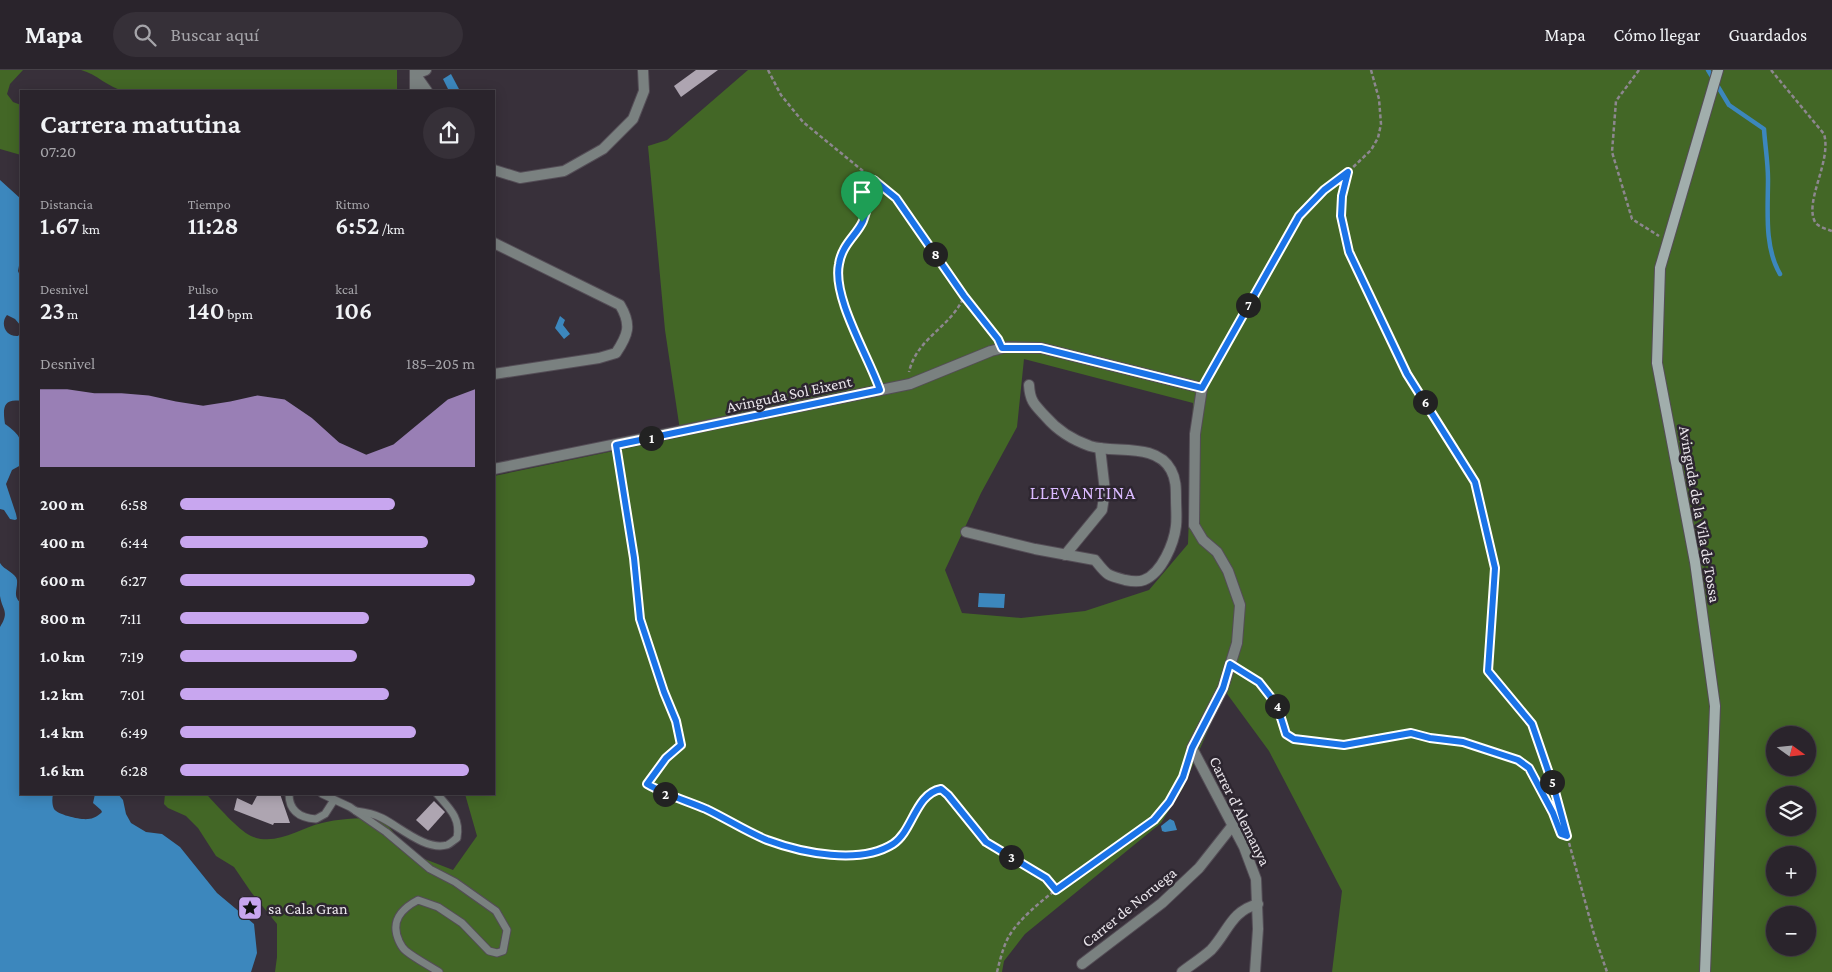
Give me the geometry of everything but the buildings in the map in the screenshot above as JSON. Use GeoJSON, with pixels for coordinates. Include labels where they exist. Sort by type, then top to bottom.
{"type":"FeatureCollection","features":[{"type":"Feature","properties":{"kind":"main road","name":"Avinguda de la Vila de Tossa"},"geometry":{"type":"LineString","coordinates":[[1705,972],[1715,706],[1695,562],[1657,363],[1660,268],[1718,70]]}},
{"type":"Feature","properties":{"kind":"street"},"geometry":{"type":"LineString","coordinates":[[415,72],[426,70]]}},
{"type":"Feature","properties":{"kind":"street"},"geometry":{"type":"LineString","coordinates":[[495,170],[520,178],[564,171],[603,149],[632,119],[644,91],[643,70]]}},
{"type":"Feature","properties":{"kind":"street"},"geometry":{"type":"LineString","coordinates":[[415,72],[415,90]]}},
{"type":"Feature","properties":{"kind":"street"},"geometry":{"type":"LineString","coordinates":[[415,72],[426,90]]}},
{"type":"Feature","properties":{"kind":"street"},"geometry":{"type":"LineString","coordinates":[[495,243],[620,305],[626,315],[628,326],[626,338],[616,354],[495,374]]}},
{"type":"Feature","properties":{"kind":"street","name":"Avinguda Sol Eixent"},"geometry":{"type":"LineString","coordinates":[[495,469],[910,384],[990,351],[1002,348],[1041,348],[1202,388]]}},
{"type":"Feature","properties":{"kind":"street"},"geometry":{"type":"LineString","coordinates":[[966,532],[1035,549],[1095,560],[1107,575],[1128,580],[1144,580],[1158,569],[1168,554],[1176,527],[1176,478],[1168,463],[1148,453],[1125,449],[1100,448],[1072,438],[1055,427],[1030,399],[1030,385]]}},
{"type":"Feature","properties":{"kind":"street"},"geometry":{"type":"LineString","coordinates":[[1176,527],[1194,525],[1195,434],[1202,388]]}},
{"type":"Feature","properties":{"kind":"street"},"geometry":{"type":"LineString","coordinates":[[1065,554],[1102,510],[1106,491],[1100,448]]}},
{"type":"Feature","properties":{"kind":"street","name":"Carrer d'Alemanya"},"geometry":{"type":"LineString","coordinates":[[1194,525],[1203,540],[1217,552],[1228,571],[1240,605],[1236,644],[1223,688],[1192,748],[1244,847],[1256,879],[1258,904],[1255,972]]}},
{"type":"Feature","properties":{"kind":"street","name":"Carrer de Noruega"},"geometry":{"type":"LineString","coordinates":[[1082,964],[1162,903],[1198,868],[1233,825]]}},
{"type":"Feature","properties":{"kind":"street"},"geometry":{"type":"LineString","coordinates":[[1182,972],[1211,950],[1240,912],[1258,904]]}},
{"type":"Feature","properties":{"kind":"lane"},"geometry":{"type":"LineString","coordinates":[[289,795],[291,806],[297,814],[316,820],[325,814],[334,800]]}},
{"type":"Feature","properties":{"kind":"lane"},"geometry":{"type":"LineString","coordinates":[[324,795],[353,810],[386,832],[430,869],[484,902],[501,917],[507,930],[507,938],[503,951],[497,953],[489,951],[462,923],[438,907],[418,900],[406,906],[397,916],[395,929],[401,946],[423,963],[440,972]]}},
{"type":"Feature","properties":{"kind":"lane"},"geometry":{"type":"LineString","coordinates":[[353,810],[371,813],[432,845],[447,845],[457,838],[459,829],[456,816],[438,795]]}},
{"type":"Feature","properties":{"kind":"path"},"geometry":{"type":"LineString","coordinates":[[768,70],[781,95],[803,122],[896,198],[964,296],[998,339],[1002,348]]}},
{"type":"Feature","properties":{"kind":"path"},"geometry":{"type":"LineString","coordinates":[[1202,388],[1299,216],[1324,190],[1348,172],[1371,150],[1378,138],[1381,124],[1379,99],[1371,70]]}},
{"type":"Feature","properties":{"kind":"path"},"geometry":{"type":"LineString","coordinates":[[1639,70],[1616,101],[1612,152],[1632,220],[1668,242]]}},
{"type":"Feature","properties":{"kind":"path"},"geometry":{"type":"LineString","coordinates":[[1771,70],[1824,134],[1827,141],[1827,158],[1814,210],[1815,221],[1819,226],[1832,231]]}},
{"type":"Feature","properties":{"kind":"path"},"geometry":{"type":"LineString","coordinates":[[1348,172],[1342,196],[1341,216],[1349,252],[1407,374],[1475,482],[1495,568],[1488,671],[1532,724],[1554,788],[1606,972]]}},
{"type":"Feature","properties":{"kind":"path"},"geometry":{"type":"LineString","coordinates":[[874,180],[862,222],[847,243],[838,264],[839,286],[845,306],[880,390]]}},
{"type":"Feature","properties":{"kind":"path"},"geometry":{"type":"LineString","coordinates":[[910,384],[909,372],[920,348],[956,311],[964,296]]}},
{"type":"Feature","properties":{"kind":"path"},"geometry":{"type":"LineString","coordinates":[[616,445],[634,558],[640,619],[664,692],[676,721],[681,745],[666,758],[647,784],[668,795],[728,819],[767,840],[807,852],[843,855],[870,854],[881,851],[895,843],[922,802],[933,791],[941,789],[986,842],[1046,878],[1056,890]]}},
{"type":"Feature","properties":{"kind":"path"},"geometry":{"type":"LineString","coordinates":[[1230,664],[1259,682],[1277,705],[1286,734],[1294,739],[1344,745],[1411,733],[1430,738],[1463,742],[1518,760],[1529,768],[1553,813],[1561,834],[1567,836]]}},
{"type":"Feature","properties":{"kind":"path"},"geometry":{"type":"LineString","coordinates":[[997,972],[1002,952],[1017,925],[1056,890],[1154,820],[1169,802],[1183,777],[1192,748]]}},
{"type":"Feature","properties":{"kind":"green space"},"geometry":{"type":"Polygon","coordinates":[[[0,70],[23,70],[10,84],[7,94],[13,102],[20,105],[20,155],[0,149],[0,70]]]}},
{"type":"Feature","properties":{"kind":"green space"},"geometry":{"type":"Polygon","coordinates":[[[81,70],[397,70],[397,90],[122,90],[81,70]]]}},
{"type":"Feature","properties":{"kind":"green space"},"geometry":{"type":"Polygon","coordinates":[[[748,70],[1832,70],[1832,972],[1332,972],[1342,891],[1269,751],[1225,691],[1183,788],[1161,823],[1025,934],[1004,961],[1002,972],[275,972],[277,924],[234,867],[216,856],[198,828],[186,816],[168,808],[164,804],[165,795],[207,795],[246,833],[260,839],[287,836],[313,825],[328,822],[373,818],[391,829],[399,849],[453,870],[477,836],[465,795],[495,795],[495,476],[681,437],[665,330],[648,146],[667,140],[748,70]],[[1024,359],[1017,427],[981,493],[945,570],[962,613],[1021,618],[1085,611],[1149,590],[1188,544],[1193,403],[1024,359]]]}},
{"type":"Feature","properties":{"kind":"water"},"geometry":{"type":"Polygon","coordinates":[[[451,74],[459,90],[448,90],[443,79],[451,74]]]}},
{"type":"Feature","properties":{"kind":"water"},"geometry":{"type":"Polygon","coordinates":[[[0,180],[20,198],[20,260],[18,271],[20,276],[20,325],[15,319],[7,315],[4,325],[10,334],[18,336],[20,334],[20,401],[10,401],[7,403],[4,414],[5,424],[20,439],[20,466],[12,470],[6,484],[17,519],[10,519],[4,510],[0,509],[0,180]]]}},
{"type":"Feature","properties":{"kind":"water"},"geometry":{"type":"Polygon","coordinates":[[[560,316],[565,320],[563,325],[570,334],[564,339],[555,328],[560,316]]]}},
{"type":"Feature","properties":{"kind":"water"},"geometry":{"type":"Polygon","coordinates":[[[0,563],[16,578],[16,595],[20,602],[20,795],[53,795],[53,806],[56,811],[70,817],[90,819],[102,812],[93,803],[95,795],[119,795],[123,800],[126,814],[131,823],[146,832],[162,834],[180,847],[217,893],[254,924],[257,953],[251,972],[0,972],[0,627],[5,614],[0,596],[0,563]]]}},
{"type":"Feature","properties":{"kind":"water"},"geometry":{"type":"Polygon","coordinates":[[[979,593],[1005,594],[1004,608],[978,607],[979,593]]]}},
{"type":"Feature","properties":{"kind":"water"},"geometry":{"type":"Polygon","coordinates":[[[1170,819],[1174,821],[1177,830],[1162,831],[1161,826],[1170,819]]]}},
{"type":"Feature","properties":{"kind":"waterway"},"geometry":{"type":"LineString","coordinates":[[1708,70],[1729,105],[1764,129],[1768,173],[1769,240],[1771,252],[1780,274]]}},
{"type":"Feature","properties":{"kind":"place","name":"sa Cala Gran"},"geometry":{"type":"Point","coordinates":[250,908]}},
{"type":"Feature","properties":{"kind":"district","name":"LLEVANTINA"},"geometry":{"type":"Point","coordinates":[1083,493]}},
{"type":"Feature","properties":{"kind":"route"},"geometry":{"type":"LineString","coordinates":[[1348,172],[1342,196],[1341,216],[1349,252],[1407,374],[1475,482],[1495,568],[1488,671],[1532,724],[1554,788],[1567,836],[1561,834],[1553,813],[1529,768],[1518,760],[1463,742],[1430,738],[1411,733],[1344,745],[1294,739],[1286,734],[1277,705],[1259,682],[1230,664],[1223,688],[1192,748],[1183,777],[1169,802],[1154,820],[1056,890],[1046,878],[986,842],[941,789],[933,791],[922,802],[895,843],[881,851],[870,854],[843,855],[807,852],[767,840],[728,819],[668,795],[647,784],[666,758],[681,745],[676,721],[664,692],[640,619],[634,558],[616,445],[880,390],[850,319],[839,286],[838,264],[847,243],[862,222],[874,180],[896,198],[964,296],[998,339],[1002,348],[1041,348],[1202,388],[1299,216],[1324,190],[1348,172]]}}]}
